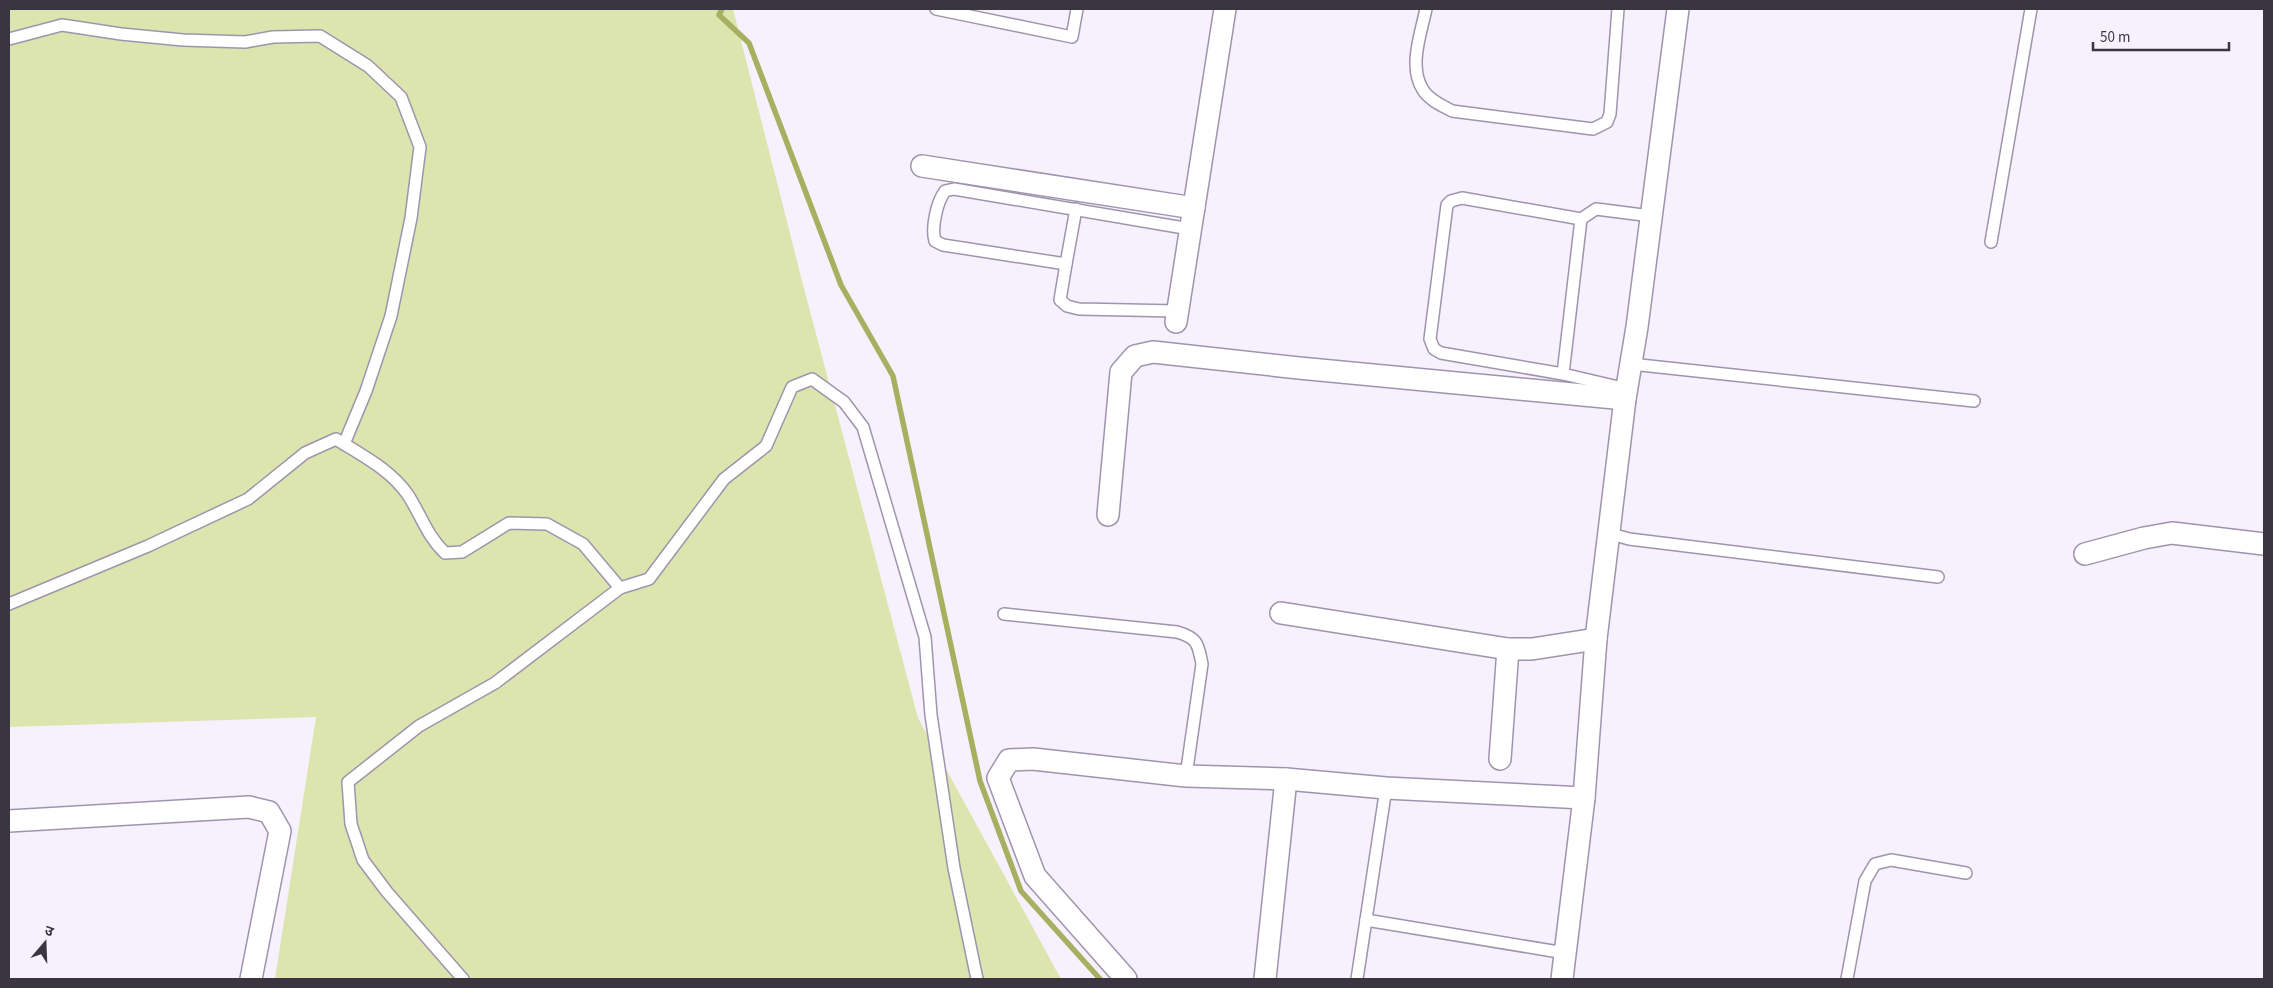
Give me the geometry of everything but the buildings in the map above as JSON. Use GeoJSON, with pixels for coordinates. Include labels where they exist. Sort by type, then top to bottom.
{"type":"FeatureCollection","features":[{"type":"Feature","properties":{"kind":"street"},"geometry":{"type":"LineString","coordinates":[[1176,316],[1225,9]]}},
{"type":"Feature","properties":{"kind":"street"},"geometry":{"type":"LineString","coordinates":[[1562,979],[1584,798],[1596,639],[1608,533],[1678,9]]}},
{"type":"Feature","properties":{"kind":"street"},"geometry":{"type":"LineString","coordinates":[[922,166],[1194,208]]}},
{"type":"Feature","properties":{"kind":"street"},"geometry":{"type":"LineString","coordinates":[[1108,515],[1122,372],[1135,356],[1153,352],[1299,368],[1626,394]]}},
{"type":"Feature","properties":{"kind":"street"},"geometry":{"type":"LineString","coordinates":[[2085,554],[2144,538],[2172,533],[2264,544]]}},
{"type":"Feature","properties":{"kind":"street"},"geometry":{"type":"LineString","coordinates":[[1281,613],[1508,650],[1532,649],[1596,639]]}},
{"type":"Feature","properties":{"kind":"street"},"geometry":{"type":"LineString","coordinates":[[1500,759],[1508,650]]}},
{"type":"Feature","properties":{"kind":"street"},"geometry":{"type":"LineString","coordinates":[[1126,979],[1035,876],[998,778],[1009,760],[1033,759],[1186,776],[1286,779],[1386,788],[1584,798]]}},
{"type":"Feature","properties":{"kind":"street"},"geometry":{"type":"LineString","coordinates":[[1265,979],[1286,779]]}},
{"type":"Feature","properties":{"kind":"street"},"geometry":{"type":"LineString","coordinates":[[9,826],[9,821],[249,807],[270,812],[280,831],[251,979]]}},
{"type":"Feature","properties":{"kind":"lane"},"geometry":{"type":"LineString","coordinates":[[936,9],[1072,36],[1077,9]]}},
{"type":"Feature","properties":{"kind":"lane"},"geometry":{"type":"LineString","coordinates":[[1426,9],[1416,59],[1417,73],[1423,91],[1435,101],[1452,111],[1593,129],[1606,122],[1610,114],[1618,9]]}},
{"type":"Feature","properties":{"kind":"lane"},"geometry":{"type":"LineString","coordinates":[[1991,242],[2031,9]]}},
{"type":"Feature","properties":{"kind":"lane"},"geometry":{"type":"LineString","coordinates":[[9,39],[62,25],[121,34],[183,40],[245,42],[273,37],[320,36],[368,66],[401,97],[420,147],[411,218],[391,316],[366,391],[344,444]]}},
{"type":"Feature","properties":{"kind":"lane"},"geometry":{"type":"LineString","coordinates":[[1066,264],[943,244],[935,241],[933,233],[941,196],[945,191],[954,189],[1190,229]]}},
{"type":"Feature","properties":{"kind":"lane"},"geometry":{"type":"LineString","coordinates":[[1626,394],[1563,374],[1441,353],[1434,349],[1430,339],[1447,205],[1451,201],[1462,198],[1581,219],[1596,209],[1651,216]]}},
{"type":"Feature","properties":{"kind":"lane"},"geometry":{"type":"LineString","coordinates":[[1076,209],[1060,300],[1067,306],[1079,309],[1176,316]]}},
{"type":"Feature","properties":{"kind":"lane"},"geometry":{"type":"LineString","coordinates":[[1563,374],[1581,219]]}},
{"type":"Feature","properties":{"kind":"lane"},"geometry":{"type":"LineString","coordinates":[[1631,364],[1974,401]]}},
{"type":"Feature","properties":{"kind":"lane"},"geometry":{"type":"LineString","coordinates":[[463,979],[387,892],[363,860],[351,824],[348,782],[419,726],[495,682],[620,588],[649,579],[724,479],[766,446],[792,387],[812,379],[844,402],[863,427],[925,637],[931,716],[950,840],[976,979]]}},
{"type":"Feature","properties":{"kind":"lane"},"geometry":{"type":"LineString","coordinates":[[9,604],[148,546],[248,499],[305,453],[336,439],[384,468],[408,494],[424,527],[445,553],[462,552],[509,523],[546,524],[583,544],[620,588]]}},
{"type":"Feature","properties":{"kind":"lane"},"geometry":{"type":"LineString","coordinates":[[1608,533],[1629,539],[1938,577]]}},
{"type":"Feature","properties":{"kind":"lane"},"geometry":{"type":"LineString","coordinates":[[1004,614],[1178,632],[1191,636],[1199,646],[1202,664],[1186,776]]}},
{"type":"Feature","properties":{"kind":"lane"},"geometry":{"type":"LineString","coordinates":[[1357,979],[1386,788]]}},
{"type":"Feature","properties":{"kind":"lane"},"geometry":{"type":"LineString","coordinates":[[1847,979],[1865,880],[1876,864],[1891,860],[1966,873]]}},
{"type":"Feature","properties":{"kind":"lane"},"geometry":{"type":"LineString","coordinates":[[1366,920],[1565,953]]}},
{"type":"Feature","properties":{"kind":"green space"},"geometry":{"type":"Polygon","coordinates":[[[9,9],[733,9],[802,281],[918,718],[1061,979],[275,979],[316,717],[9,727],[9,9]]]}},
{"type":"Feature","properties":{"kind":"waterway"},"geometry":{"type":"LineString","coordinates":[[722,9],[719,15],[749,43],[841,285],[893,376],[980,781],[1021,891],[1100,979]]}}]}
